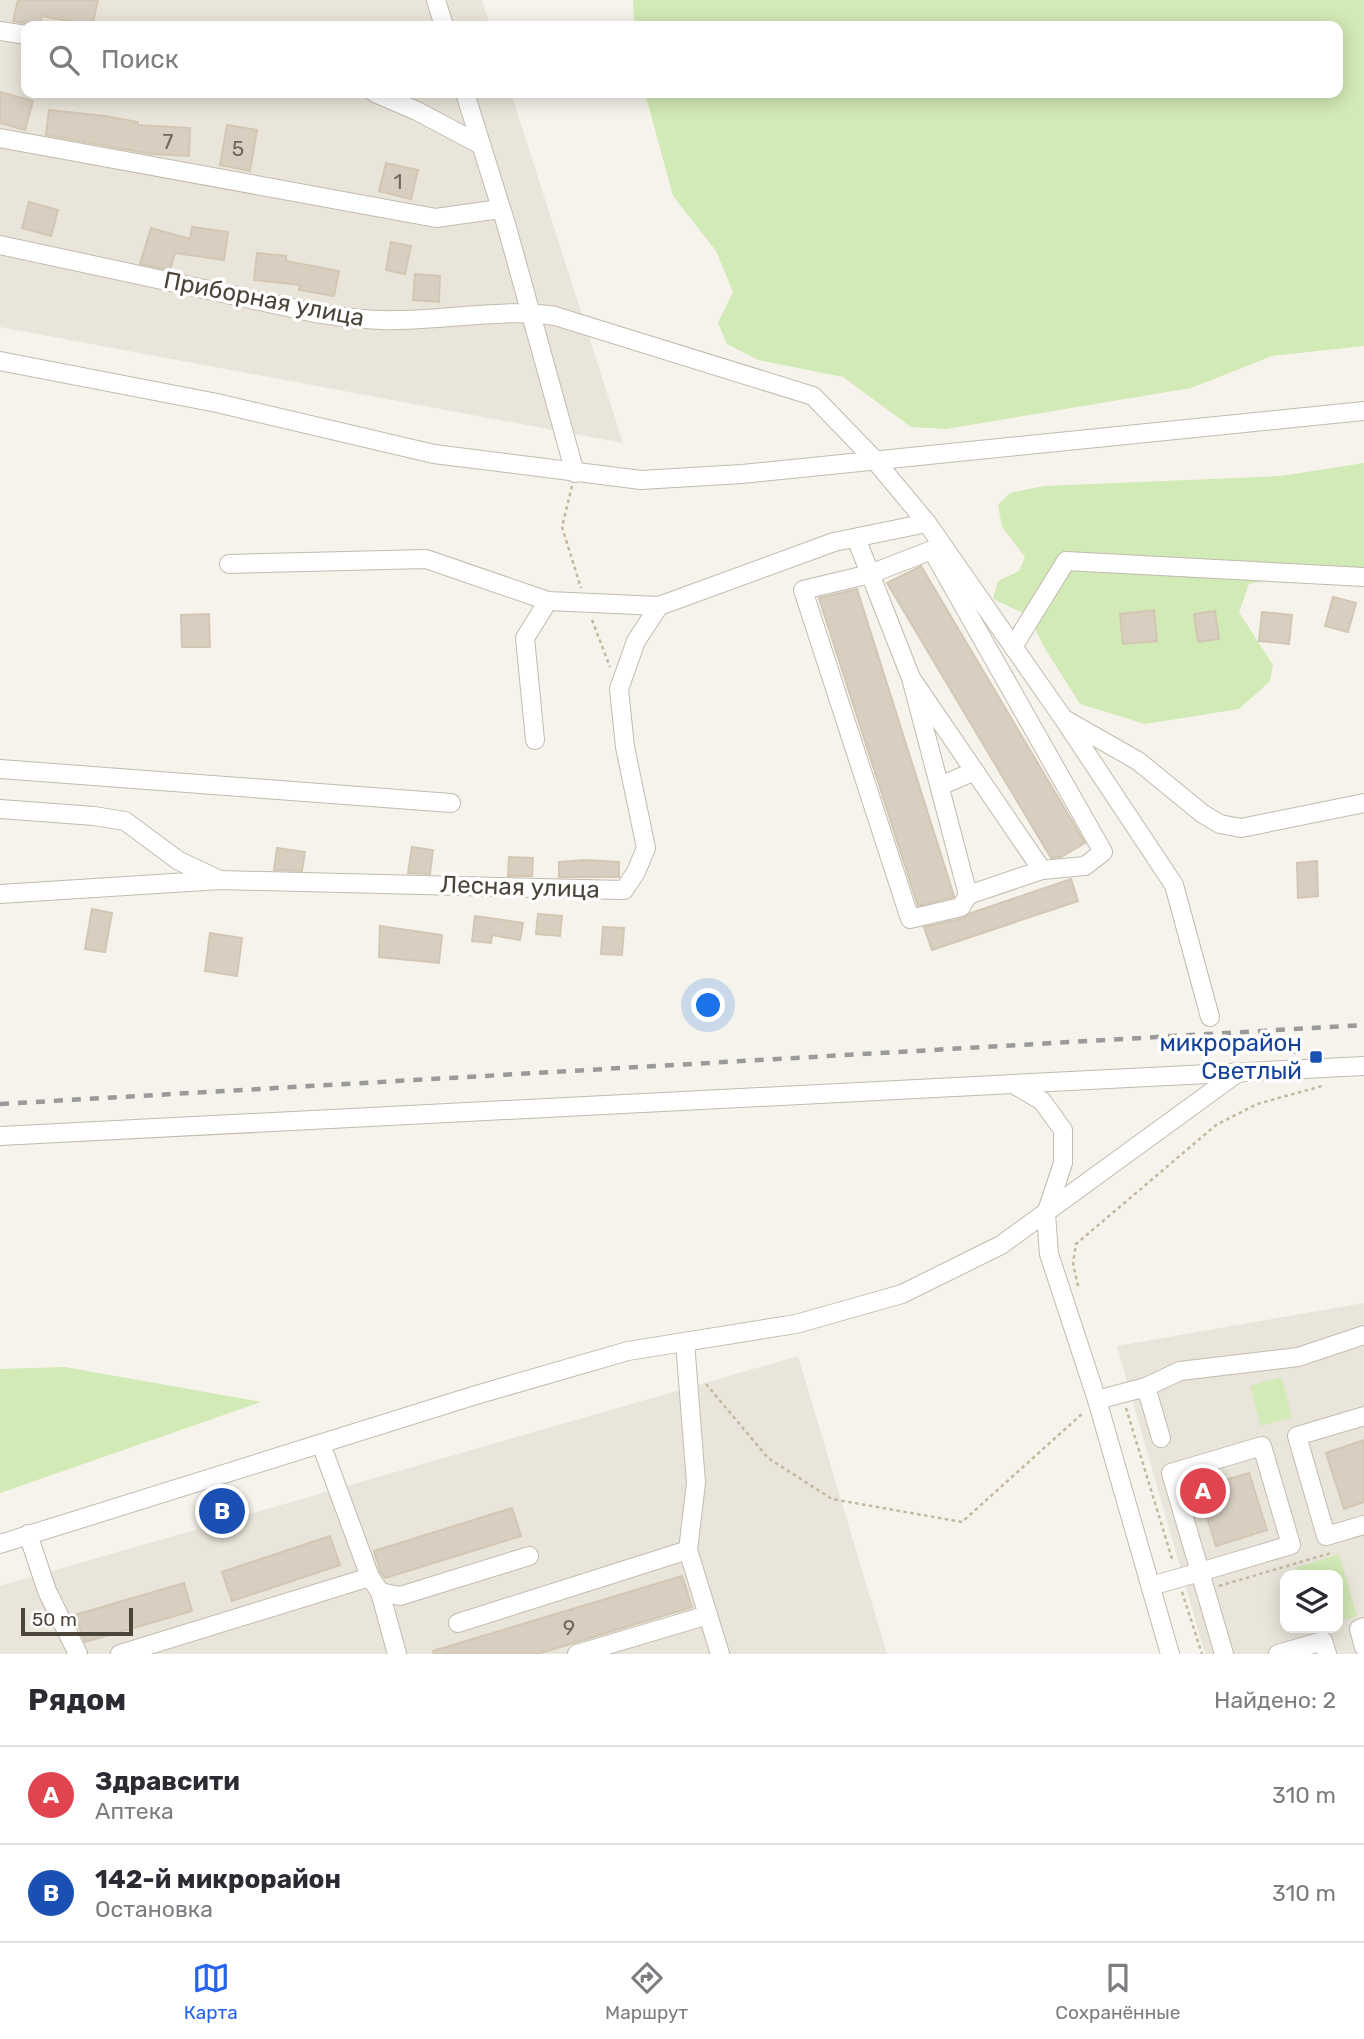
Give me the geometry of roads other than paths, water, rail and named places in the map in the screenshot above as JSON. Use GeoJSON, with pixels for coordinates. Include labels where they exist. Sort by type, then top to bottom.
{"type":"FeatureCollection","features":[{"type":"Feature","properties":{"kind":"street"},"geometry":{"type":"LineString","coordinates":[[436,0],[442,21]]}},
{"type":"Feature","properties":{"kind":"street"},"geometry":{"type":"LineString","coordinates":[[0,31],[21,34]]}},
{"type":"Feature","properties":{"kind":"street"},"geometry":{"type":"LineString","coordinates":[[387,98],[481,145]]}},
{"type":"Feature","properties":{"kind":"street"},"geometry":{"type":"LineString","coordinates":[[467,98],[531,312],[575,473]]}},
{"type":"Feature","properties":{"kind":"street"},"geometry":{"type":"LineString","coordinates":[[0,138],[436,218],[500,209]]}},
{"type":"Feature","properties":{"kind":"street","name":"Приборная улица"},"geometry":{"type":"LineString","coordinates":[[0,245],[315,313],[358,319],[396,320],[531,312],[555,316],[813,396],[873,458],[928,523],[1174,885],[1210,1017]]}},
{"type":"Feature","properties":{"kind":"street"},"geometry":{"type":"LineString","coordinates":[[0,361],[217,403],[434,454],[641,480],[742,474],[873,458],[1364,411]]}},
{"type":"Feature","properties":{"kind":"street"},"geometry":{"type":"LineString","coordinates":[[229,564],[426,559],[548,601],[659,606],[834,542],[928,523]]}},
{"type":"Feature","properties":{"kind":"street"},"geometry":{"type":"LineString","coordinates":[[856,538],[911,678],[968,895]]}},
{"type":"Feature","properties":{"kind":"street"},"geometry":{"type":"LineString","coordinates":[[932,550],[1104,852],[1085,866],[1042,870],[968,895],[961,907],[910,919],[803,590],[870,574],[932,550]]}},
{"type":"Feature","properties":{"kind":"street"},"geometry":{"type":"LineString","coordinates":[[1013,647],[1066,561],[1364,577]]}},
{"type":"Feature","properties":{"kind":"street"},"geometry":{"type":"LineString","coordinates":[[534,740],[525,638],[548,601]]}},
{"type":"Feature","properties":{"kind":"street","name":"Лесная улица"},"geometry":{"type":"LineString","coordinates":[[0,894],[220,880],[624,890],[636,872],[646,848],[625,747],[618,690],[636,641],[659,606]]}},
{"type":"Feature","properties":{"kind":"street"},"geometry":{"type":"LineString","coordinates":[[911,678],[1042,870]]}},
{"type":"Feature","properties":{"kind":"street"},"geometry":{"type":"LineString","coordinates":[[1063,719],[1138,761],[1203,814],[1220,824],[1241,828],[1364,803]]}},
{"type":"Feature","properties":{"kind":"street"},"geometry":{"type":"LineString","coordinates":[[0,769],[452,803]]}},
{"type":"Feature","properties":{"kind":"street"},"geometry":{"type":"LineString","coordinates":[[940,786],[975,771]]}},
{"type":"Feature","properties":{"kind":"street"},"geometry":{"type":"LineString","coordinates":[[0,809],[125,821],[179,861],[220,880]]}},
{"type":"Feature","properties":{"kind":"street"},"geometry":{"type":"LineString","coordinates":[[0,1136],[1364,1066]]}},
{"type":"Feature","properties":{"kind":"street"},"geometry":{"type":"LineString","coordinates":[[0,1544],[476,1395],[615,1355],[796,1324],[902,1294],[1002,1245],[1236,1074]]}},
{"type":"Feature","properties":{"kind":"street"},"geometry":{"type":"LineString","coordinates":[[1013,1084],[1042,1101],[1063,1130],[1063,1163],[1046,1214],[1049,1254],[1103,1399],[1170,1654]]}},
{"type":"Feature","properties":{"kind":"street"},"geometry":{"type":"LineString","coordinates":[[1103,1399],[1146,1387],[1180,1371],[1298,1357],[1364,1335]]}},
{"type":"Feature","properties":{"kind":"street"},"geometry":{"type":"LineString","coordinates":[[685,1342],[696,1483],[688,1550],[720,1654]]}},
{"type":"Feature","properties":{"kind":"street"},"geometry":{"type":"LineString","coordinates":[[1146,1387],[1161,1438]]}},
{"type":"Feature","properties":{"kind":"street"},"geometry":{"type":"LineString","coordinates":[[1364,1416],[1297,1436],[1326,1536],[1364,1524]]}},
{"type":"Feature","properties":{"kind":"street"},"geometry":{"type":"LineString","coordinates":[[321,1444],[370,1577],[380,1592],[397,1654]]}},
{"type":"Feature","properties":{"kind":"street"},"geometry":{"type":"LineString","coordinates":[[1151,1586],[1200,1572],[1291,1545],[1262,1446],[1171,1473],[1200,1572],[1205,1590],[1224,1654]]}},
{"type":"Feature","properties":{"kind":"street"},"geometry":{"type":"LineString","coordinates":[[28,1534],[47,1591],[78,1654]]}},
{"type":"Feature","properties":{"kind":"street"},"geometry":{"type":"LineString","coordinates":[[458,1623],[688,1550]]}},
{"type":"Feature","properties":{"kind":"street"},"geometry":{"type":"LineString","coordinates":[[380,1592],[400,1596],[528,1556]]}},
{"type":"Feature","properties":{"kind":"street"},"geometry":{"type":"LineString","coordinates":[[120,1654],[370,1577]]}},
{"type":"Feature","properties":{"kind":"street"},"geometry":{"type":"LineString","coordinates":[[577,1654],[708,1615]]}},
{"type":"Feature","properties":{"kind":"street"},"geometry":{"type":"LineString","coordinates":[[1364,1628],[1359,1629],[1364,1647]]}},
{"type":"Feature","properties":{"kind":"street"},"geometry":{"type":"LineString","coordinates":[[1278,1654],[1323,1641],[1327,1654]]}},
{"type":"Feature","properties":{"kind":"railway"},"geometry":{"type":"LineString","coordinates":[[0,1104],[1364,1025]]}},
{"type":"Feature","properties":{"kind":"place","name":"микрорайон Светлый"},"geometry":{"type":"Point","coordinates":[1316,1057]}},
{"type":"Feature","properties":{"kind":"place","name":"Здравсити"},"geometry":{"type":"Point","coordinates":[1203,1491]}},
{"type":"Feature","properties":{"kind":"place","name":"142-й микрорайон"},"geometry":{"type":"Point","coordinates":[222,1511]}}]}
